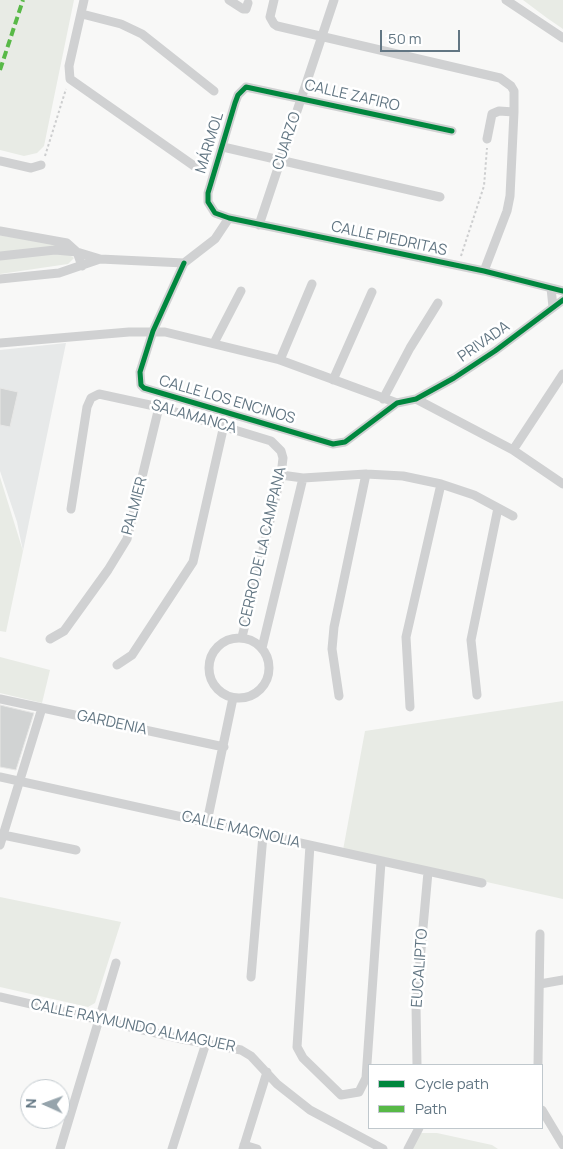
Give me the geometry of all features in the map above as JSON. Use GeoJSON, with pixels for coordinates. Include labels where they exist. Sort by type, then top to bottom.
{"type":"FeatureCollection","features":[{"type":"Feature","properties":{"kind":"street"},"geometry":{"type":"LineString","coordinates":[[84,0],[69,66],[70,79],[197,168]]}},
{"type":"Feature","properties":{"kind":"street"},"geometry":{"type":"LineString","coordinates":[[229,0],[247,6]]}},
{"type":"Feature","properties":{"kind":"street"},"geometry":{"type":"LineString","coordinates":[[274,0],[270,17],[274,24],[321,37],[500,78],[507,82],[514,90],[507,211],[484,271]]}},
{"type":"Feature","properties":{"kind":"street","name":"CUARZO"},"geometry":{"type":"LineString","coordinates":[[259,225],[334,0]]}},
{"type":"Feature","properties":{"kind":"street"},"geometry":{"type":"LineString","coordinates":[[506,0],[563,38]]}},
{"type":"Feature","properties":{"kind":"street"},"geometry":{"type":"LineString","coordinates":[[82,14],[121,24],[142,34],[214,91]]}},
{"type":"Feature","properties":{"kind":"street","name":"CALLE ZAFIRO"},"geometry":{"type":"LineString","coordinates":[[246,86],[452,131]]}},
{"type":"Feature","properties":{"kind":"street","name":"MÁRMOL"},"geometry":{"type":"LineString","coordinates":[[211,209],[208,202],[208,193],[238,95],[246,86]]}},
{"type":"Feature","properties":{"kind":"street"},"geometry":{"type":"LineString","coordinates":[[487,139],[492,114],[499,111],[514,112]]}},
{"type":"Feature","properties":{"kind":"street"},"geometry":{"type":"LineString","coordinates":[[223,147],[440,197]]}},
{"type":"Feature","properties":{"kind":"street"},"geometry":{"type":"LineString","coordinates":[[0,161],[32,168],[42,165]]}},
{"type":"Feature","properties":{"kind":"street","name":"CALLE PIEDRITAS"},"geometry":{"type":"LineString","coordinates":[[211,209],[220,216],[484,271],[563,291]]}},
{"type":"Feature","properties":{"kind":"street"},"geometry":{"type":"LineString","coordinates":[[0,256],[55,250],[77,252],[100,259],[184,263],[215,239],[229,218]]}},
{"type":"Feature","properties":{"kind":"street"},"geometry":{"type":"LineString","coordinates":[[0,231],[63,241],[71,245],[77,252],[82,266]]}},
{"type":"Feature","properties":{"kind":"street"},"geometry":{"type":"LineString","coordinates":[[0,280],[59,273],[100,259]]}},
{"type":"Feature","properties":{"kind":"street","name":"CALLE LOS ENCINOS"},"geometry":{"type":"LineString","coordinates":[[184,263],[153,331],[139,377],[144,388],[333,444],[345,442],[397,403]]}},
{"type":"Feature","properties":{"kind":"street"},"geometry":{"type":"LineString","coordinates":[[280,360],[312,284]]}},
{"type":"Feature","properties":{"kind":"street"},"geometry":{"type":"LineString","coordinates":[[551,288],[553,307]]}},
{"type":"Feature","properties":{"kind":"street"},"geometry":{"type":"LineString","coordinates":[[214,343],[240,291]]}},
{"type":"Feature","properties":{"kind":"street"},"geometry":{"type":"LineString","coordinates":[[333,380],[372,292]]}},
{"type":"Feature","properties":{"kind":"street","name":"PRIVADA"},"geometry":{"type":"LineString","coordinates":[[397,403],[416,399],[480,361],[563,300]]}},
{"type":"Feature","properties":{"kind":"street"},"geometry":{"type":"LineString","coordinates":[[383,399],[410,348],[438,303]]}},
{"type":"Feature","properties":{"kind":"street"},"geometry":{"type":"LineString","coordinates":[[0,343],[153,331],[214,343],[280,360],[397,403]]}},
{"type":"Feature","properties":{"kind":"street"},"geometry":{"type":"LineString","coordinates":[[513,450],[563,374]]}},
{"type":"Feature","properties":{"kind":"street","name":"SALAMANCA"},"geometry":{"type":"LineString","coordinates":[[71,509],[87,408],[94,396],[109,394],[271,441],[281,450],[284,458]]}},
{"type":"Feature","properties":{"kind":"street"},"geometry":{"type":"LineString","coordinates":[[416,399],[513,450],[563,484]]}},
{"type":"Feature","properties":{"kind":"street","name":"PALMIER"},"geometry":{"type":"LineString","coordinates":[[50,639],[64,630],[108,570],[127,538],[159,407]]}},
{"type":"Feature","properties":{"kind":"street"},"geometry":{"type":"LineString","coordinates":[[118,665],[132,655],[193,562],[224,426]]}},
{"type":"Feature","properties":{"kind":"street","name":"CERRO DE LA CAMPANA"},"geometry":{"type":"LineString","coordinates":[[242,637],[284,458]]}},
{"type":"Feature","properties":{"kind":"street"},"geometry":{"type":"LineString","coordinates":[[281,475],[303,478],[366,474],[403,476],[441,484],[474,495],[513,516]]}},
{"type":"Feature","properties":{"kind":"street"},"geometry":{"type":"LineString","coordinates":[[339,696],[332,649],[334,627],[366,474]]}},
{"type":"Feature","properties":{"kind":"street"},"geometry":{"type":"LineString","coordinates":[[262,648],[303,478]]}},
{"type":"Feature","properties":{"kind":"street"},"geometry":{"type":"LineString","coordinates":[[410,706],[406,637],[441,484]]}},
{"type":"Feature","properties":{"kind":"street"},"geometry":{"type":"LineString","coordinates":[[477,696],[470,640],[498,508]]}},
{"type":"Feature","properties":{"kind":"street"},"geometry":{"type":"LineString","coordinates":[[242,637],[253,641],[262,648],[267,657],[269,668],[267,679],[261,689],[252,696],[233,698],[220,693],[212,684],[208,674],[208,662],[213,651],[221,643],[231,638],[242,637]]}},
{"type":"Feature","properties":{"kind":"street"},"geometry":{"type":"LineString","coordinates":[[207,822],[233,698]]}},
{"type":"Feature","properties":{"kind":"street","name":"GARDENIA"},"geometry":{"type":"LineString","coordinates":[[0,699],[224,747]]}},
{"type":"Feature","properties":{"kind":"street"},"geometry":{"type":"LineString","coordinates":[[0,845],[42,708]]}},
{"type":"Feature","properties":{"kind":"street","name":"CALLE MAGNOLIA"},"geometry":{"type":"LineString","coordinates":[[0,777],[482,883]]}},
{"type":"Feature","properties":{"kind":"street"},"geometry":{"type":"LineString","coordinates":[[3,835],[76,850]]}},
{"type":"Feature","properties":{"kind":"street"},"geometry":{"type":"LineString","coordinates":[[250,977],[263,835]]}},
{"type":"Feature","properties":{"kind":"street"},"geometry":{"type":"LineString","coordinates":[[310,845],[297,1047],[303,1058],[342,1095],[354,1095],[363,1088],[368,1065]]}},
{"type":"Feature","properties":{"kind":"street"},"geometry":{"type":"LineString","coordinates":[[368,1064],[381,862]]}},
{"type":"Feature","properties":{"kind":"street","name":"EUCALIPTO"},"geometry":{"type":"LineString","coordinates":[[416,1064],[416,1005],[428,872]]}},
{"type":"Feature","properties":{"kind":"street"},"geometry":{"type":"LineString","coordinates":[[538,1064],[540,934]]}},
{"type":"Feature","properties":{"kind":"street"},"geometry":{"type":"LineString","coordinates":[[60,1149],[116,963]]}},
{"type":"Feature","properties":{"kind":"street"},"geometry":{"type":"LineString","coordinates":[[540,984],[563,980]]}},
{"type":"Feature","properties":{"kind":"street","name":"CALLE RAYMUNDO ALMAGUER"},"geometry":{"type":"LineString","coordinates":[[0,997],[241,1050],[251,1056],[284,1090],[310,1110],[383,1149]]}},
{"type":"Feature","properties":{"kind":"street"},"geometry":{"type":"LineString","coordinates":[[172,1149],[206,1043]]}},
{"type":"Feature","properties":{"kind":"street"},"geometry":{"type":"LineString","coordinates":[[257,1149],[244,1147],[267,1072]]}},
{"type":"Feature","properties":{"kind":"street"},"geometry":{"type":"LineString","coordinates":[[543,1112],[563,1145]]}},
{"type":"Feature","properties":{"kind":"street"},"geometry":{"type":"LineString","coordinates":[[408,1149],[418,1129]]}},
{"type":"Feature","properties":{"kind":"path"},"geometry":{"type":"LineString","coordinates":[[42,165],[70,79]]}},
{"type":"Feature","properties":{"kind":"path"},"geometry":{"type":"LineString","coordinates":[[458,266],[484,186],[488,164],[487,139]]}},
{"type":"Feature","properties":{"kind":"shaded area"},"geometry":{"type":"Polygon","coordinates":[[[0,0],[74,0],[44,146],[37,153],[24,156],[0,150],[0,0]]]}},
{"type":"Feature","properties":{"kind":"shaded area"},"geometry":{"type":"Polygon","coordinates":[[[523,0],[563,0],[563,29],[547,18],[523,0]]]}},
{"type":"Feature","properties":{"kind":"shaded area"},"geometry":{"type":"Polygon","coordinates":[[[0,235],[68,247],[0,254],[0,235]]]}},
{"type":"Feature","properties":{"kind":"shaded area"},"geometry":{"type":"Polygon","coordinates":[[[64,251],[74,258],[68,264],[0,274],[0,258],[64,251]]]}},
{"type":"Feature","properties":{"kind":"shaded area"},"geometry":{"type":"Polygon","coordinates":[[[66,343],[23,551],[17,522],[0,471],[0,350],[66,343]]]}},
{"type":"Feature","properties":{"kind":"shaded area"},"geometry":{"type":"Polygon","coordinates":[[[0,477],[23,551],[6,632],[0,631],[0,477]]]}},
{"type":"Feature","properties":{"kind":"shaded area"},"geometry":{"type":"Polygon","coordinates":[[[0,657],[50,670],[42,703],[0,693],[0,657]]]}},
{"type":"Feature","properties":{"kind":"shaded area"},"geometry":{"type":"Polygon","coordinates":[[[563,701],[563,899],[343,850],[365,731],[563,701]]]}},
{"type":"Feature","properties":{"kind":"shaded area"},"geometry":{"type":"Polygon","coordinates":[[[0,897],[121,922],[95,1003],[88,1007],[0,987],[0,897]]]}},
{"type":"Feature","properties":{"kind":"shaded area"},"geometry":{"type":"Polygon","coordinates":[[[418,1133],[437,1133],[492,1145],[498,1149],[411,1149],[418,1133]]]}},
{"type":"Feature","properties":{"kind":"building"},"geometry":{"type":"Polygon","coordinates":[[[0,388],[18,392],[10,427],[0,425],[0,388]]]}},
{"type":"Feature","properties":{"kind":"building"},"geometry":{"type":"Polygon","coordinates":[[[0,705],[34,713],[16,770],[0,767],[0,705]]]}},
{"type":"Feature","properties":{"kind":"marked path"},"geometry":{"type":"LineString","coordinates":[[0,70],[23,0]]}},
{"type":"Feature","properties":{"kind":"cycle path"},"geometry":{"type":"LineString","coordinates":[[452,131],[246,87],[238,95],[235,103],[208,193],[208,202],[215,213],[229,218],[484,271],[563,291]]}},
{"type":"Feature","properties":{"kind":"cycle path"},"geometry":{"type":"LineString","coordinates":[[184,263],[153,331],[140,372],[141,385],[144,388],[333,444],[345,442],[397,403],[416,399],[454,378],[495,351],[563,300]]}}]}
